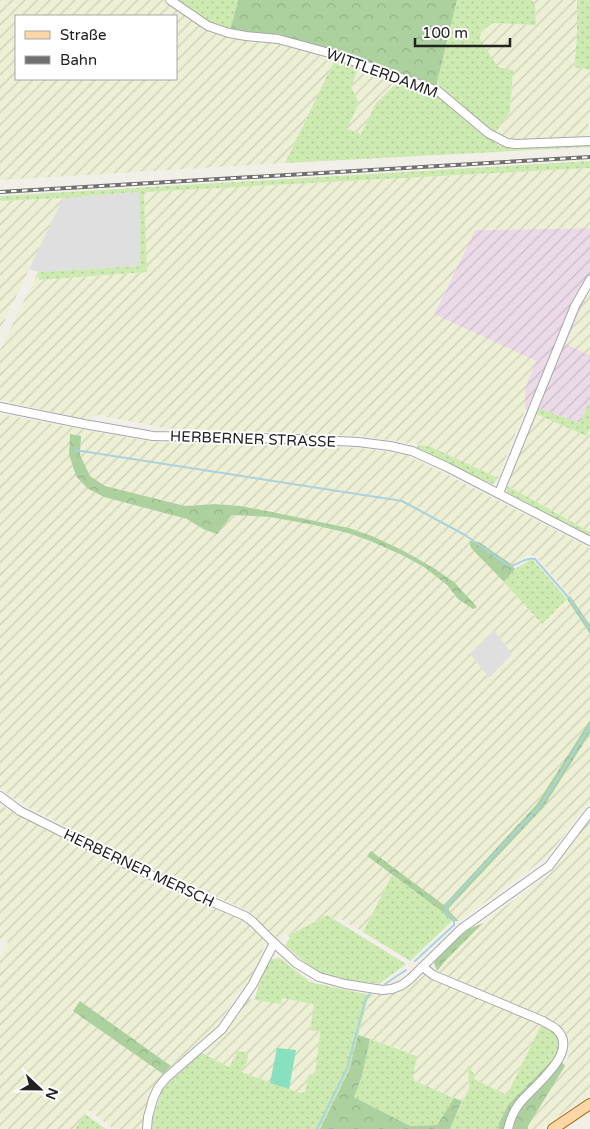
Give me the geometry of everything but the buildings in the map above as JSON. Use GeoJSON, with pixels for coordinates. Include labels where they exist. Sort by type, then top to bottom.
{"type":"FeatureCollection","features":[{"type":"Feature","properties":{"kind":"main road"},"geometry":{"type":"LineString","coordinates":[[553,1129],[590,1104]]}},
{"type":"Feature","properties":{"kind":"street","name":"WITTLERDAMM"},"geometry":{"type":"LineString","coordinates":[[170,0],[208,26],[229,33],[278,39],[333,54],[438,90],[488,133],[507,143],[590,141]]}},
{"type":"Feature","properties":{"kind":"street"},"geometry":{"type":"LineString","coordinates":[[499,493],[575,306],[590,280]]}},
{"type":"Feature","properties":{"kind":"street","name":"HERBERNER STRASSE"},"geometry":{"type":"LineString","coordinates":[[0,407],[153,436],[290,439],[358,442],[390,446],[412,451],[447,467],[590,541]]}},
{"type":"Feature","properties":{"kind":"street","name":"HERBERNER MERSCH"},"geometry":{"type":"LineString","coordinates":[[0,796],[20,811],[132,867],[244,916],[254,922],[296,963],[319,978],[382,990],[402,985],[461,929],[549,866],[590,812]]}},
{"type":"Feature","properties":{"kind":"street"},"geometry":{"type":"LineString","coordinates":[[148,1129],[148,1117],[158,1088],[166,1078],[222,1029],[253,984],[274,943]]}},
{"type":"Feature","properties":{"kind":"street"},"geometry":{"type":"LineString","coordinates":[[423,967],[433,975],[543,1022],[557,1030],[562,1037],[564,1049],[562,1056],[520,1102],[511,1118],[508,1129]]}},
{"type":"Feature","properties":{"kind":"shaded area"},"geometry":{"type":"Polygon","coordinates":[[[139,192],[140,266],[38,272],[29,269],[63,198],[139,192]]]}},
{"type":"Feature","properties":{"kind":"shaded area"},"geometry":{"type":"Polygon","coordinates":[[[590,228],[590,289],[566,343],[590,355],[590,400],[580,423],[536,407],[525,410],[525,388],[536,361],[434,315],[475,230],[590,228]]]}},
{"type":"Feature","properties":{"kind":"shaded area"},"geometry":{"type":"Polygon","coordinates":[[[494,630],[513,655],[489,678],[470,654],[494,630]]]}},
{"type":"Feature","properties":{"kind":"green space"},"geometry":{"type":"Polygon","coordinates":[[[0,0],[164,0],[199,25],[229,35],[276,42],[336,57],[285,163],[0,180],[0,0]]]}},
{"type":"Feature","properties":{"kind":"green space"},"geometry":{"type":"Polygon","coordinates":[[[164,0],[238,0],[229,35],[198,25],[164,0]]]}},
{"type":"Feature","properties":{"kind":"green space"},"geometry":{"type":"Polygon","coordinates":[[[238,0],[457,0],[436,87],[336,57],[276,42],[229,35],[238,0]]]}},
{"type":"Feature","properties":{"kind":"green space"},"geometry":{"type":"Polygon","coordinates":[[[457,0],[531,0],[535,4],[536,25],[493,23],[481,32],[480,39],[498,67],[513,70],[510,112],[495,133],[436,87],[457,0]]]}},
{"type":"Feature","properties":{"kind":"green space"},"geometry":{"type":"Polygon","coordinates":[[[531,0],[577,0],[577,37],[574,67],[590,70],[590,111],[587,136],[517,141],[495,133],[510,112],[513,70],[498,68],[480,39],[481,32],[493,23],[536,25],[535,4],[531,0]]]}},
{"type":"Feature","properties":{"kind":"green space"},"geometry":{"type":"Polygon","coordinates":[[[577,0],[590,0],[590,70],[574,67],[577,37],[577,0]]]}},
{"type":"Feature","properties":{"kind":"green space"},"geometry":{"type":"Polygon","coordinates":[[[336,57],[359,66],[351,87],[359,103],[347,129],[361,134],[376,103],[394,86],[409,81],[426,86],[499,146],[590,143],[590,147],[285,163],[336,57]]]}},
{"type":"Feature","properties":{"kind":"green space"},"geometry":{"type":"Polygon","coordinates":[[[359,66],[409,81],[376,103],[361,134],[347,129],[359,103],[351,87],[359,66]]]}},
{"type":"Feature","properties":{"kind":"green space"},"geometry":{"type":"Polygon","coordinates":[[[590,161],[590,168],[144,192],[147,272],[39,280],[38,272],[140,266],[139,192],[0,201],[0,196],[590,161]]]}},
{"type":"Feature","properties":{"kind":"green space"},"geometry":{"type":"Polygon","coordinates":[[[590,168],[590,228],[475,230],[434,314],[536,361],[525,388],[525,410],[498,478],[429,446],[361,436],[176,430],[97,415],[88,420],[0,400],[0,350],[38,272],[39,280],[147,272],[143,192],[590,168]]]}},
{"type":"Feature","properties":{"kind":"green space"},"geometry":{"type":"Polygon","coordinates":[[[63,198],[29,269],[0,331],[0,201],[63,198]]]}},
{"type":"Feature","properties":{"kind":"green space"},"geometry":{"type":"Polygon","coordinates":[[[590,289],[590,355],[566,344],[590,289]]]}},
{"type":"Feature","properties":{"kind":"green space"},"geometry":{"type":"Polygon","coordinates":[[[590,400],[590,429],[586,436],[534,413],[536,407],[580,423],[590,400]]]}},
{"type":"Feature","properties":{"kind":"green space"},"geometry":{"type":"Polygon","coordinates":[[[534,413],[586,436],[590,429],[590,532],[508,486],[507,479],[534,413]]]}},
{"type":"Feature","properties":{"kind":"green space"},"geometry":{"type":"Polygon","coordinates":[[[0,414],[155,442],[357,448],[406,455],[590,548],[590,625],[570,596],[536,556],[529,555],[511,564],[479,542],[469,542],[471,548],[542,624],[567,599],[590,634],[590,720],[537,804],[444,906],[367,856],[392,875],[363,932],[338,917],[337,920],[327,915],[288,936],[284,933],[280,940],[247,910],[163,875],[25,806],[26,804],[17,798],[16,800],[0,788],[0,414]],[[81,437],[69,454],[104,497],[187,519],[203,529],[232,515],[270,517],[348,533],[402,555],[424,567],[447,585],[458,599],[473,609],[432,567],[402,550],[349,528],[241,506],[215,504],[185,506],[105,486],[90,477],[80,455],[81,437]],[[494,630],[470,654],[489,678],[512,654],[494,630]]]}},
{"type":"Feature","properties":{"kind":"green space"},"geometry":{"type":"Polygon","coordinates":[[[70,434],[81,436],[80,455],[90,476],[105,486],[185,506],[215,504],[241,506],[349,528],[402,550],[432,567],[454,582],[477,607],[473,609],[458,599],[447,585],[424,567],[402,555],[348,533],[270,517],[232,515],[217,534],[203,529],[187,519],[104,497],[87,488],[76,476],[69,454],[70,434]]]}},
{"type":"Feature","properties":{"kind":"green space"},"geometry":{"type":"Polygon","coordinates":[[[418,445],[429,446],[498,478],[493,484],[487,482],[416,449],[418,445]]]}},
{"type":"Feature","properties":{"kind":"green space"},"geometry":{"type":"Polygon","coordinates":[[[508,486],[590,532],[590,537],[506,493],[508,486]]]}},
{"type":"Feature","properties":{"kind":"green space"},"geometry":{"type":"Polygon","coordinates":[[[469,541],[479,542],[511,564],[515,569],[504,582],[471,548],[469,541]]]}},
{"type":"Feature","properties":{"kind":"green space"},"geometry":{"type":"Polygon","coordinates":[[[533,560],[567,599],[542,624],[504,582],[515,569],[533,560]]]}},
{"type":"Feature","properties":{"kind":"green space"},"geometry":{"type":"Polygon","coordinates":[[[570,596],[590,625],[590,634],[567,599],[570,596]]]}},
{"type":"Feature","properties":{"kind":"green space"},"geometry":{"type":"Polygon","coordinates":[[[590,720],[590,733],[543,808],[449,908],[449,911],[459,921],[452,921],[367,856],[371,851],[444,905],[537,804],[590,720]]]}},
{"type":"Feature","properties":{"kind":"green space"},"geometry":{"type":"Polygon","coordinates":[[[590,733],[590,801],[546,857],[459,921],[449,911],[449,908],[543,808],[590,733]]]}},
{"type":"Feature","properties":{"kind":"green space"},"geometry":{"type":"Polygon","coordinates":[[[0,804],[17,815],[158,886],[237,917],[252,927],[263,938],[264,945],[256,971],[243,991],[241,990],[210,1033],[171,1066],[80,1001],[74,1011],[163,1074],[149,1098],[143,1129],[114,1129],[88,1110],[75,1129],[0,1129],[0,957],[8,942],[0,938],[0,804]]]}},
{"type":"Feature","properties":{"kind":"green space"},"geometry":{"type":"Polygon","coordinates":[[[590,819],[590,1094],[540,1129],[528,1129],[528,1126],[565,1066],[570,1051],[569,1037],[556,1023],[437,971],[483,923],[550,873],[590,819]]]}},
{"type":"Feature","properties":{"kind":"green space"},"geometry":{"type":"Polygon","coordinates":[[[392,875],[452,921],[410,961],[363,932],[392,875]]]}},
{"type":"Feature","properties":{"kind":"green space"},"geometry":{"type":"Polygon","coordinates":[[[327,915],[406,964],[379,984],[335,977],[315,969],[285,945],[290,938],[288,936],[327,915]]]}},
{"type":"Feature","properties":{"kind":"green space"},"geometry":{"type":"Polygon","coordinates":[[[483,923],[437,971],[434,963],[436,957],[469,929],[483,923]]]}},
{"type":"Feature","properties":{"kind":"green space"},"geometry":{"type":"Polygon","coordinates":[[[280,958],[310,982],[374,995],[368,999],[349,1070],[320,1129],[152,1129],[153,1118],[162,1090],[187,1064],[202,1053],[229,1067],[238,1051],[248,1053],[247,1062],[241,1072],[300,1093],[305,1092],[309,1074],[315,1075],[320,1032],[310,1030],[314,1004],[282,998],[281,1004],[254,1000],[265,967],[272,959],[280,958]]]}},
{"type":"Feature","properties":{"kind":"green space"},"geometry":{"type":"Polygon","coordinates":[[[424,975],[541,1025],[507,1095],[474,1079],[468,1066],[469,1088],[462,1101],[415,1081],[413,1077],[417,1055],[358,1035],[368,999],[374,995],[390,995],[400,991],[424,975]]]}},
{"type":"Feature","properties":{"kind":"green space"},"geometry":{"type":"Polygon","coordinates":[[[281,998],[314,1004],[310,1030],[321,1032],[315,1075],[309,1074],[305,1092],[300,1093],[241,1072],[247,1062],[229,1067],[202,1053],[226,1028],[248,999],[280,1004],[281,998]]]}},
{"type":"Feature","properties":{"kind":"green space"},"geometry":{"type":"Polygon","coordinates":[[[80,1001],[171,1066],[163,1074],[73,1011],[80,1001]]]}},
{"type":"Feature","properties":{"kind":"green space"},"geometry":{"type":"Polygon","coordinates":[[[541,1025],[558,1037],[561,1049],[508,1105],[499,1123],[499,1129],[450,1129],[469,1088],[468,1065],[475,1076],[474,1079],[507,1095],[541,1025]]]}},
{"type":"Feature","properties":{"kind":"green space"},"geometry":{"type":"Polygon","coordinates":[[[358,1035],[370,1039],[362,1076],[354,1097],[410,1126],[437,1125],[454,1098],[462,1101],[450,1129],[320,1129],[349,1070],[358,1035]]]}},
{"type":"Feature","properties":{"kind":"green space"},"geometry":{"type":"Polygon","coordinates":[[[370,1039],[417,1056],[413,1077],[415,1081],[454,1098],[437,1125],[410,1126],[354,1097],[362,1076],[370,1039]]]}},
{"type":"Feature","properties":{"kind":"green space"},"geometry":{"type":"Polygon","coordinates":[[[277,1048],[296,1050],[289,1089],[270,1083],[277,1048]]]}},
{"type":"Feature","properties":{"kind":"green space"},"geometry":{"type":"Polygon","coordinates":[[[557,1055],[565,1066],[528,1126],[528,1129],[499,1129],[499,1123],[508,1105],[557,1055]]]}},
{"type":"Feature","properties":{"kind":"green space"},"geometry":{"type":"Polygon","coordinates":[[[85,1114],[106,1129],[75,1129],[85,1114]]]}},
{"type":"Feature","properties":{"kind":"waterway"},"geometry":{"type":"LineString","coordinates":[[75,450],[402,501],[465,535],[509,566],[528,559],[535,559],[569,598],[590,629]]}},
{"type":"Feature","properties":{"kind":"waterway"},"geometry":{"type":"LineString","coordinates":[[415,961],[454,925],[454,919],[446,913],[446,906],[540,806],[590,726]]}},
{"type":"Feature","properties":{"kind":"waterway"},"geometry":{"type":"LineString","coordinates":[[385,984],[406,970]]}},
{"type":"Feature","properties":{"kind":"waterway"},"geometry":{"type":"LineString","coordinates":[[317,1129],[347,1068],[366,998],[370,994]]}},
{"type":"Feature","properties":{"kind":"railway"},"geometry":{"type":"LineString","coordinates":[[0,192],[590,157]]}}]}
